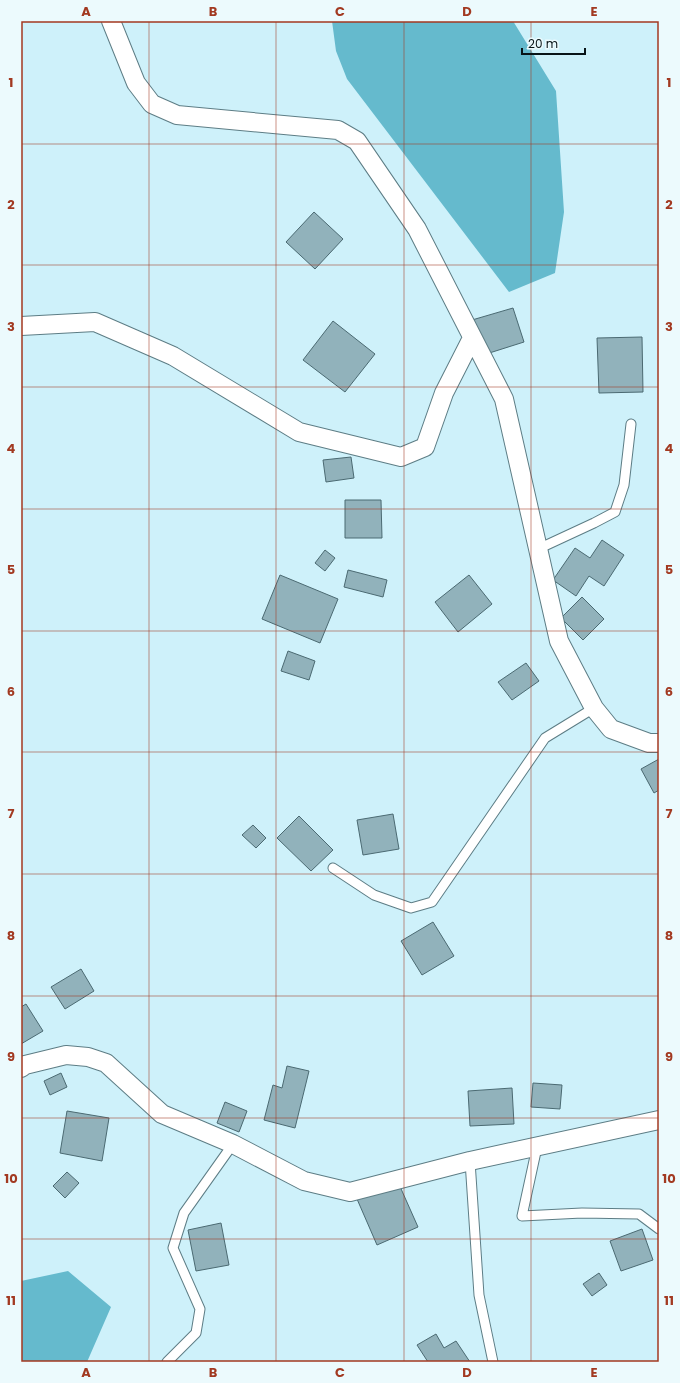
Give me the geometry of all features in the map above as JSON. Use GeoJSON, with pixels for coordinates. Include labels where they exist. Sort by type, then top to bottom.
{"type":"FeatureCollection","features":[{"type":"Feature","properties":{"kind":"street"},"geometry":{"type":"LineString","coordinates":[[111,21],[136,83],[152,104],[177,115],[338,130],[357,141],[416,229],[504,399],[559,641],[594,708],[611,729],[649,743],[659,743]]}},
{"type":"Feature","properties":{"kind":"street"},"geometry":{"type":"LineString","coordinates":[[21,326],[95,322],[173,356],[299,432],[401,457],[425,446],[444,392],[472,338]]}},
{"type":"Feature","properties":{"kind":"street"},"geometry":{"type":"LineString","coordinates":[[21,1068],[25,1065],[66,1055],[88,1057],[106,1063],[162,1114],[233,1144],[304,1181],[350,1192],[470,1161],[659,1120]]}},
{"type":"Feature","properties":{"kind":"lane"},"geometry":{"type":"LineString","coordinates":[[538,549],[614,512],[624,485],[631,424]]}},
{"type":"Feature","properties":{"kind":"lane"},"geometry":{"type":"LineString","coordinates":[[333,868],[374,895],[411,908],[432,902],[545,738],[594,708]]}},
{"type":"Feature","properties":{"kind":"lane"},"geometry":{"type":"LineString","coordinates":[[166,1362],[196,1333],[200,1309],[173,1248],[184,1213],[233,1144]]}},
{"type":"Feature","properties":{"kind":"lane"},"geometry":{"type":"LineString","coordinates":[[537,1147],[522,1216],[582,1213],[639,1214],[659,1229]]}},
{"type":"Feature","properties":{"kind":"lane"},"geometry":{"type":"LineString","coordinates":[[470,1161],[479,1295],[493,1362]]}},
{"type":"Feature","properties":{"kind":"shaded area"},"geometry":{"type":"Polygon","coordinates":[[[332,21],[513,21],[556,91],[564,212],[555,273],[509,292],[347,79],[336,51],[332,21]]]}},
{"type":"Feature","properties":{"kind":"shaded area"},"geometry":{"type":"Polygon","coordinates":[[[68,1271],[111,1307],[87,1362],[21,1362],[21,1281],[68,1271]]]}},
{"type":"Feature","properties":{"kind":"building"},"geometry":{"type":"Polygon","coordinates":[[[314,212],[343,239],[315,269],[286,242],[314,212]]]}},
{"type":"Feature","properties":{"kind":"building"},"geometry":{"type":"Polygon","coordinates":[[[513,308],[524,342],[483,355],[472,320],[513,308]]]}},
{"type":"Feature","properties":{"kind":"building"},"geometry":{"type":"Polygon","coordinates":[[[333,321],[375,354],[345,392],[303,360],[333,321]]]}},
{"type":"Feature","properties":{"kind":"building"},"geometry":{"type":"Polygon","coordinates":[[[642,337],[643,392],[599,393],[597,338],[642,337]]]}},
{"type":"Feature","properties":{"kind":"building"},"geometry":{"type":"Polygon","coordinates":[[[351,457],[354,478],[326,482],[323,460],[351,457]]]}},
{"type":"Feature","properties":{"kind":"building"},"geometry":{"type":"Polygon","coordinates":[[[345,500],[381,500],[382,538],[345,538],[345,500]]]}},
{"type":"Feature","properties":{"kind":"building"},"geometry":{"type":"Polygon","coordinates":[[[602,540],[624,555],[604,586],[589,576],[576,596],[553,580],[575,548],[590,558],[602,540]]]}},
{"type":"Feature","properties":{"kind":"building"},"geometry":{"type":"Polygon","coordinates":[[[325,550],[335,558],[325,571],[315,563],[325,550]]]}},
{"type":"Feature","properties":{"kind":"building"},"geometry":{"type":"Polygon","coordinates":[[[348,570],[387,580],[383,597],[344,587],[348,570]]]}},
{"type":"Feature","properties":{"kind":"building"},"geometry":{"type":"Polygon","coordinates":[[[280,575],[338,599],[320,643],[262,619],[280,575]]]}},
{"type":"Feature","properties":{"kind":"building"},"geometry":{"type":"Polygon","coordinates":[[[469,575],[492,604],[458,632],[435,602],[469,575]]]}},
{"type":"Feature","properties":{"kind":"building"},"geometry":{"type":"Polygon","coordinates":[[[582,597],[604,619],[583,640],[561,618],[582,597]]]}},
{"type":"Feature","properties":{"kind":"building"},"geometry":{"type":"Polygon","coordinates":[[[288,651],[315,661],[309,680],[281,671],[288,651]]]}},
{"type":"Feature","properties":{"kind":"building"},"geometry":{"type":"Polygon","coordinates":[[[526,663],[539,681],[512,700],[498,682],[526,663]]]}},
{"type":"Feature","properties":{"kind":"building"},"geometry":{"type":"Polygon","coordinates":[[[659,759],[659,790],[654,793],[641,769],[659,759]]]}},
{"type":"Feature","properties":{"kind":"building"},"geometry":{"type":"Polygon","coordinates":[[[393,814],[399,849],[363,855],[357,820],[393,814]]]}},
{"type":"Feature","properties":{"kind":"building"},"geometry":{"type":"Polygon","coordinates":[[[299,816],[333,850],[311,871],[277,838],[299,816]]]}},
{"type":"Feature","properties":{"kind":"building"},"geometry":{"type":"Polygon","coordinates":[[[253,825],[266,838],[256,848],[242,835],[253,825]]]}},
{"type":"Feature","properties":{"kind":"building"},"geometry":{"type":"Polygon","coordinates":[[[433,922],[454,956],[422,975],[401,941],[433,922]]]}},
{"type":"Feature","properties":{"kind":"building"},"geometry":{"type":"Polygon","coordinates":[[[81,969],[94,991],[65,1009],[51,987],[81,969]]]}},
{"type":"Feature","properties":{"kind":"building"},"geometry":{"type":"Polygon","coordinates":[[[26,1004],[43,1031],[21,1044],[21,1007],[26,1004]]]}},
{"type":"Feature","properties":{"kind":"building"},"geometry":{"type":"Polygon","coordinates":[[[287,1066],[309,1071],[295,1128],[264,1120],[273,1085],[282,1088],[287,1066]]]}},
{"type":"Feature","properties":{"kind":"building"},"geometry":{"type":"Polygon","coordinates":[[[61,1073],[67,1087],[50,1095],[44,1081],[61,1073]]]}},
{"type":"Feature","properties":{"kind":"building"},"geometry":{"type":"Polygon","coordinates":[[[533,1083],[562,1085],[560,1109],[531,1107],[533,1083]]]}},
{"type":"Feature","properties":{"kind":"building"},"geometry":{"type":"Polygon","coordinates":[[[512,1088],[514,1124],[470,1126],[468,1091],[512,1088]]]}},
{"type":"Feature","properties":{"kind":"building"},"geometry":{"type":"Polygon","coordinates":[[[225,1102],[247,1111],[239,1132],[217,1123],[225,1102]]]}},
{"type":"Feature","properties":{"kind":"building"},"geometry":{"type":"Polygon","coordinates":[[[67,1111],[109,1118],[102,1161],[60,1153],[67,1111]]]}},
{"type":"Feature","properties":{"kind":"building"},"geometry":{"type":"Polygon","coordinates":[[[67,1172],[79,1183],[65,1198],[53,1186],[67,1172]]]}},
{"type":"Feature","properties":{"kind":"building"},"geometry":{"type":"Polygon","coordinates":[[[398,1182],[418,1227],[377,1245],[357,1199],[398,1182]]]}},
{"type":"Feature","properties":{"kind":"building"},"geometry":{"type":"Polygon","coordinates":[[[221,1223],[229,1265],[196,1271],[188,1230],[221,1223]]]}},
{"type":"Feature","properties":{"kind":"building"},"geometry":{"type":"Polygon","coordinates":[[[642,1229],[653,1260],[621,1271],[610,1241],[642,1229]]]}},
{"type":"Feature","properties":{"kind":"building"},"geometry":{"type":"Polygon","coordinates":[[[599,1273],[607,1285],[592,1296],[583,1284],[599,1273]]]}},
{"type":"Feature","properties":{"kind":"building"},"geometry":{"type":"Polygon","coordinates":[[[436,1334],[444,1348],[456,1341],[470,1362],[428,1362],[417,1345],[436,1334]]]}}]}
